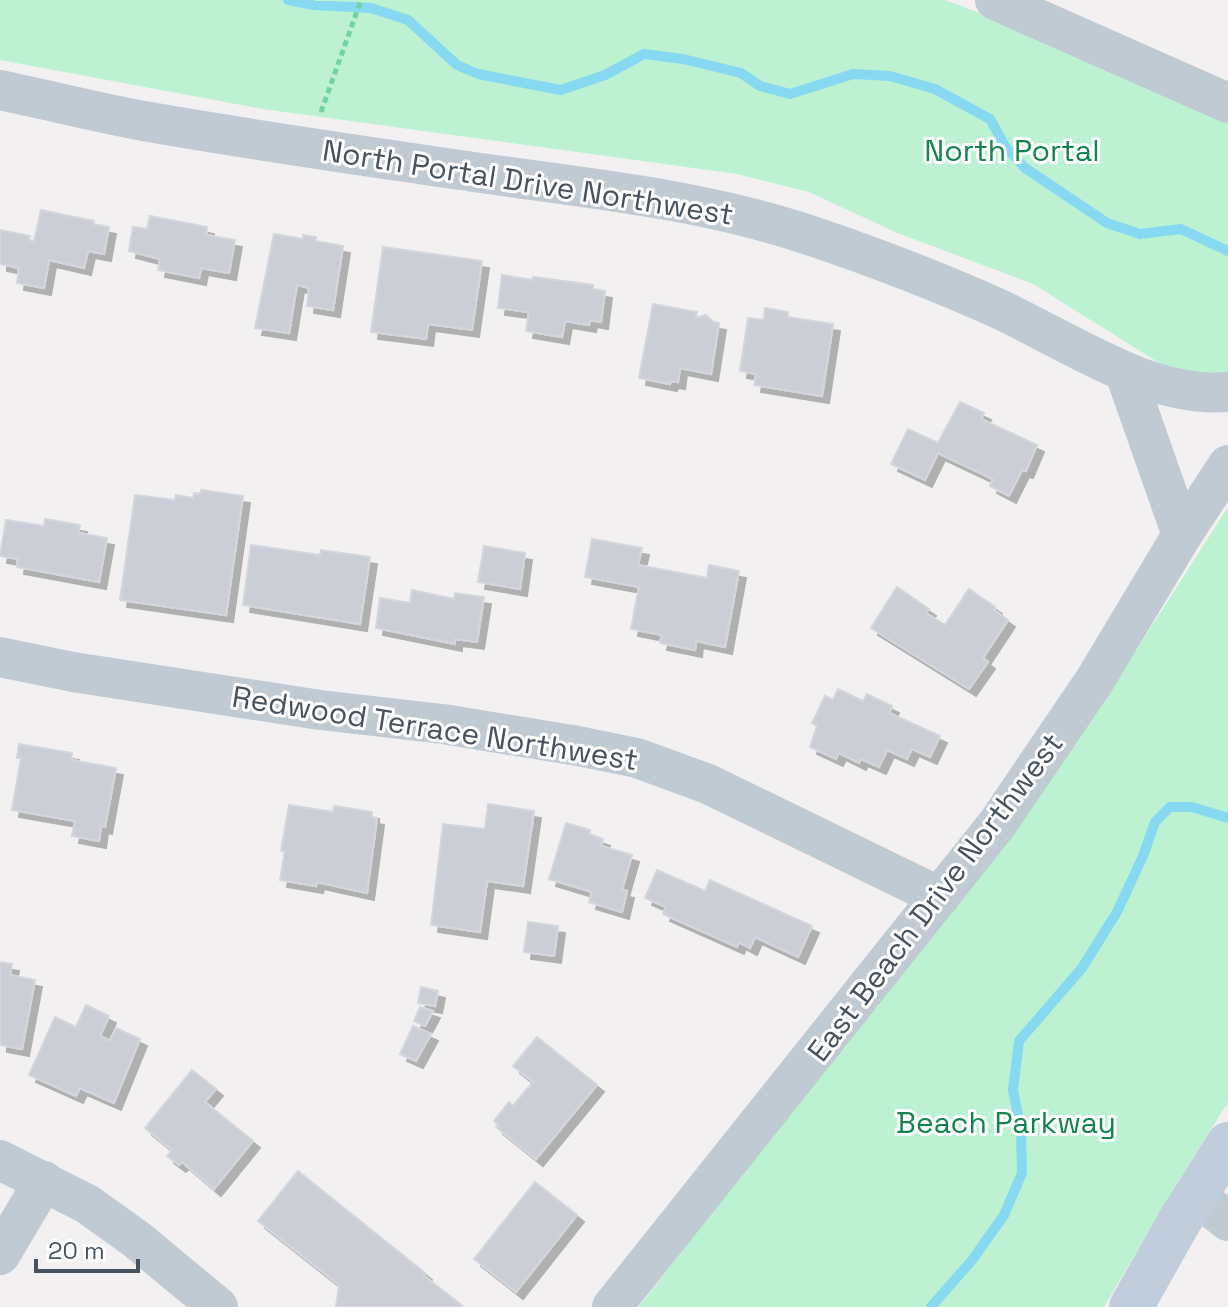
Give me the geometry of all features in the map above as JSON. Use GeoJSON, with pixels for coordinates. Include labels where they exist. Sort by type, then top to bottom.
{"type":"FeatureCollection","features":[{"type":"Feature","properties":{"kind":"street"},"geometry":{"type":"LineString","coordinates":[[995,0],[1228,103]]}},
{"type":"Feature","properties":{"kind":"street","name":"North Portal Drive Northwest"},"geometry":{"type":"LineString","coordinates":[[0,90],[143,121],[640,194],[733,213],[811,236],[950,288],[1032,325],[1125,373],[1205,394],[1228,392]]}},
{"type":"Feature","properties":{"kind":"street"},"geometry":{"type":"LineString","coordinates":[[1125,373],[1182,535]]}},
{"type":"Feature","properties":{"kind":"street","name":"East Beach Drive Northwest"},"geometry":{"type":"LineString","coordinates":[[612,1307],[998,823],[1064,728],[1228,465]]}},
{"type":"Feature","properties":{"kind":"street","name":"Redwood Terrace Northwest"},"geometry":{"type":"LineString","coordinates":[[0,657],[73,672],[320,710],[457,726],[637,758],[708,784],[940,897]]}},
{"type":"Feature","properties":{"kind":"street"},"geometry":{"type":"LineString","coordinates":[[1131,1307],[1212,1208],[1228,1144]]}},
{"type":"Feature","properties":{"kind":"street"},"geometry":{"type":"LineString","coordinates":[[0,1160],[99,1212],[218,1307]]}},
{"type":"Feature","properties":{"kind":"street"},"geometry":{"type":"LineString","coordinates":[[0,1255],[44,1181]]}},
{"type":"Feature","properties":{"kind":"path"},"geometry":{"type":"LineString","coordinates":[[321,116],[361,0]]}},
{"type":"Feature","properties":{"kind":"green space","name":"North Portal"},"geometry":{"type":"Polygon","coordinates":[[[0,0],[945,0],[1101,58],[1228,123],[1228,406],[1033,284],[895,232],[809,192],[737,174],[263,109],[0,60],[0,0]]]}},
{"type":"Feature","properties":{"kind":"green space","name":"Beach Parkway"},"geometry":{"type":"Polygon","coordinates":[[[1228,507],[1228,1102],[1104,1307],[639,1307],[1102,704],[1228,507]]]}},
{"type":"Feature","properties":{"kind":"building"},"geometry":{"type":"Polygon","coordinates":[[[41,210],[109,227],[104,254],[88,251],[84,268],[49,260],[44,288],[17,283],[19,268],[0,264],[0,230],[30,236],[29,240],[34,241],[41,210]]]}},
{"type":"Feature","properties":{"kind":"building"},"geometry":{"type":"Polygon","coordinates":[[[150,216],[207,227],[206,235],[235,240],[229,273],[201,268],[199,278],[158,270],[160,259],[129,251],[133,227],[147,229],[150,216]]]}},
{"type":"Feature","properties":{"kind":"building"},"geometry":{"type":"Polygon","coordinates":[[[274,234],[303,239],[303,235],[316,237],[315,241],[343,246],[333,310],[307,306],[309,288],[297,285],[289,333],[255,328],[274,234]]]}},
{"type":"Feature","properties":{"kind":"building"},"geometry":{"type":"Polygon","coordinates":[[[383,247],[482,261],[472,330],[428,324],[426,339],[371,332],[383,247]]]}},
{"type":"Feature","properties":{"kind":"building"},"geometry":{"type":"Polygon","coordinates":[[[502,275],[593,285],[593,289],[605,291],[601,322],[590,320],[589,325],[565,321],[562,337],[526,331],[529,312],[498,308],[502,275]]]}},
{"type":"Feature","properties":{"kind":"building"},"geometry":{"type":"Polygon","coordinates":[[[653,304],[697,312],[696,318],[706,315],[719,323],[711,374],[680,368],[678,382],[671,381],[670,384],[639,378],[653,304]]]}},
{"type":"Feature","properties":{"kind":"building"},"geometry":{"type":"Polygon","coordinates":[[[765,308],[788,312],[787,317],[833,324],[822,396],[754,385],[756,374],[740,371],[748,318],[764,320],[765,308]]]}},
{"type":"Feature","properties":{"kind":"building"},"geometry":{"type":"Polygon","coordinates":[[[960,402],[984,413],[981,419],[1037,445],[1026,471],[1022,470],[1009,496],[990,486],[993,479],[938,453],[925,480],[891,464],[908,429],[938,443],[960,402]]]}},
{"type":"Feature","properties":{"kind":"building"},"geometry":{"type":"Polygon","coordinates":[[[201,490],[243,496],[226,615],[120,600],[135,495],[175,500],[176,495],[193,498],[194,493],[200,494],[201,490]]]}},
{"type":"Feature","properties":{"kind":"building"},"geometry":{"type":"Polygon","coordinates":[[[45,519],[80,525],[78,533],[107,538],[99,582],[17,567],[18,559],[0,556],[6,520],[44,526],[45,519]]]}},
{"type":"Feature","properties":{"kind":"building"},"geometry":{"type":"Polygon","coordinates":[[[592,539],[642,548],[638,565],[707,578],[709,565],[739,571],[725,647],[696,641],[695,650],[660,643],[662,635],[631,629],[639,587],[585,577],[592,539]]]}},
{"type":"Feature","properties":{"kind":"building"},"geometry":{"type":"Polygon","coordinates":[[[251,545],[320,555],[321,550],[370,557],[360,624],[243,605],[251,545]]]}},
{"type":"Feature","properties":{"kind":"building"},"geometry":{"type":"Polygon","coordinates":[[[484,546],[525,553],[520,589],[478,582],[484,546]]]}},
{"type":"Feature","properties":{"kind":"building"},"geometry":{"type":"Polygon","coordinates":[[[897,587],[929,609],[926,613],[945,625],[969,589],[1008,620],[983,658],[988,662],[969,689],[871,628],[897,587]]]}},
{"type":"Feature","properties":{"kind":"building"},"geometry":{"type":"Polygon","coordinates":[[[412,590],[454,599],[455,593],[484,597],[477,642],[455,639],[455,644],[376,628],[380,598],[410,603],[412,590]]]}},
{"type":"Feature","properties":{"kind":"building"},"geometry":{"type":"Polygon","coordinates":[[[838,689],[863,701],[867,694],[892,706],[889,713],[940,736],[930,757],[912,749],[907,759],[887,750],[879,767],[861,759],[859,763],[839,753],[836,759],[810,747],[817,726],[812,723],[825,696],[833,700],[838,689]]]}},
{"type":"Feature","properties":{"kind":"building"},"geometry":{"type":"Polygon","coordinates":[[[19,744],[72,753],[71,760],[116,768],[105,827],[101,826],[99,841],[72,836],[75,821],[12,810],[21,758],[17,758],[19,744]]]}},
{"type":"Feature","properties":{"kind":"building"},"geometry":{"type":"Polygon","coordinates":[[[488,804],[534,811],[523,886],[487,881],[480,932],[431,925],[443,824],[485,829],[488,804]]]}},
{"type":"Feature","properties":{"kind":"building"},"geometry":{"type":"Polygon","coordinates":[[[289,805],[333,812],[334,806],[372,812],[372,817],[377,818],[367,893],[317,882],[316,886],[280,880],[285,851],[281,851],[289,805]]]}},
{"type":"Feature","properties":{"kind":"building"},"geometry":{"type":"Polygon","coordinates":[[[566,823],[590,830],[589,834],[603,839],[601,846],[632,855],[622,890],[627,891],[622,912],[589,902],[592,892],[549,879],[566,823]]]}},
{"type":"Feature","properties":{"kind":"building"},"geometry":{"type":"Polygon","coordinates":[[[657,870],[705,891],[710,880],[812,926],[798,957],[755,937],[750,948],[739,942],[737,947],[663,914],[666,907],[645,898],[657,870]]]}},
{"type":"Feature","properties":{"kind":"building"},"geometry":{"type":"Polygon","coordinates":[[[528,922],[558,926],[554,956],[524,952],[528,922]]]}},
{"type":"Feature","properties":{"kind":"building"},"geometry":{"type":"Polygon","coordinates":[[[0,962],[12,964],[10,975],[35,980],[22,1049],[0,1045],[0,962]]]}},
{"type":"Feature","properties":{"kind":"building"},"geometry":{"type":"Polygon","coordinates":[[[421,987],[438,991],[435,1006],[418,1003],[421,987]]]}},
{"type":"Feature","properties":{"kind":"building"},"geometry":{"type":"Polygon","coordinates":[[[86,1005],[109,1016],[100,1036],[110,1041],[116,1028],[140,1039],[114,1103],[80,1088],[76,1096],[29,1075],[55,1017],[76,1027],[86,1005]]]}},
{"type":"Feature","properties":{"kind":"building"},"geometry":{"type":"Polygon","coordinates":[[[420,1007],[433,1011],[425,1026],[414,1021],[420,1007]]]}},
{"type":"Feature","properties":{"kind":"building"},"geometry":{"type":"Polygon","coordinates":[[[413,1026],[431,1034],[416,1061],[400,1054],[413,1026]]]}},
{"type":"Feature","properties":{"kind":"building"},"geometry":{"type":"Polygon","coordinates":[[[537,1037],[597,1085],[536,1159],[496,1127],[498,1125],[494,1121],[509,1102],[513,1106],[533,1082],[513,1066],[537,1037]]]}},
{"type":"Feature","properties":{"kind":"building"},"geometry":{"type":"Polygon","coordinates":[[[192,1070],[216,1089],[205,1102],[253,1141],[214,1189],[182,1162],[179,1165],[167,1156],[172,1150],[145,1128],[192,1070]]]}},
{"type":"Feature","properties":{"kind":"building"},"geometry":{"type":"Polygon","coordinates":[[[298,1171],[464,1307],[336,1307],[339,1285],[258,1221],[298,1171]]]}},
{"type":"Feature","properties":{"kind":"building"},"geometry":{"type":"Polygon","coordinates":[[[535,1182],[577,1215],[516,1292],[474,1259],[535,1182]]]}},
{"type":"Feature","properties":{"kind":"waterway"},"geometry":{"type":"LineString","coordinates":[[288,0],[314,5],[371,8],[408,20],[457,65],[478,74],[561,90],[605,75],[644,54],[683,59],[741,73],[760,86],[790,94],[853,74],[890,76],[935,89],[990,119],[1005,146],[1025,168],[1107,223],[1140,234],[1181,229],[1228,251]]}},
{"type":"Feature","properties":{"kind":"waterway"},"geometry":{"type":"LineString","coordinates":[[931,1307],[973,1259],[1004,1215],[1022,1173],[1021,1130],[1013,1090],[1019,1041],[1082,968],[1117,912],[1155,822],[1170,807],[1192,807],[1228,818]]}}]}
